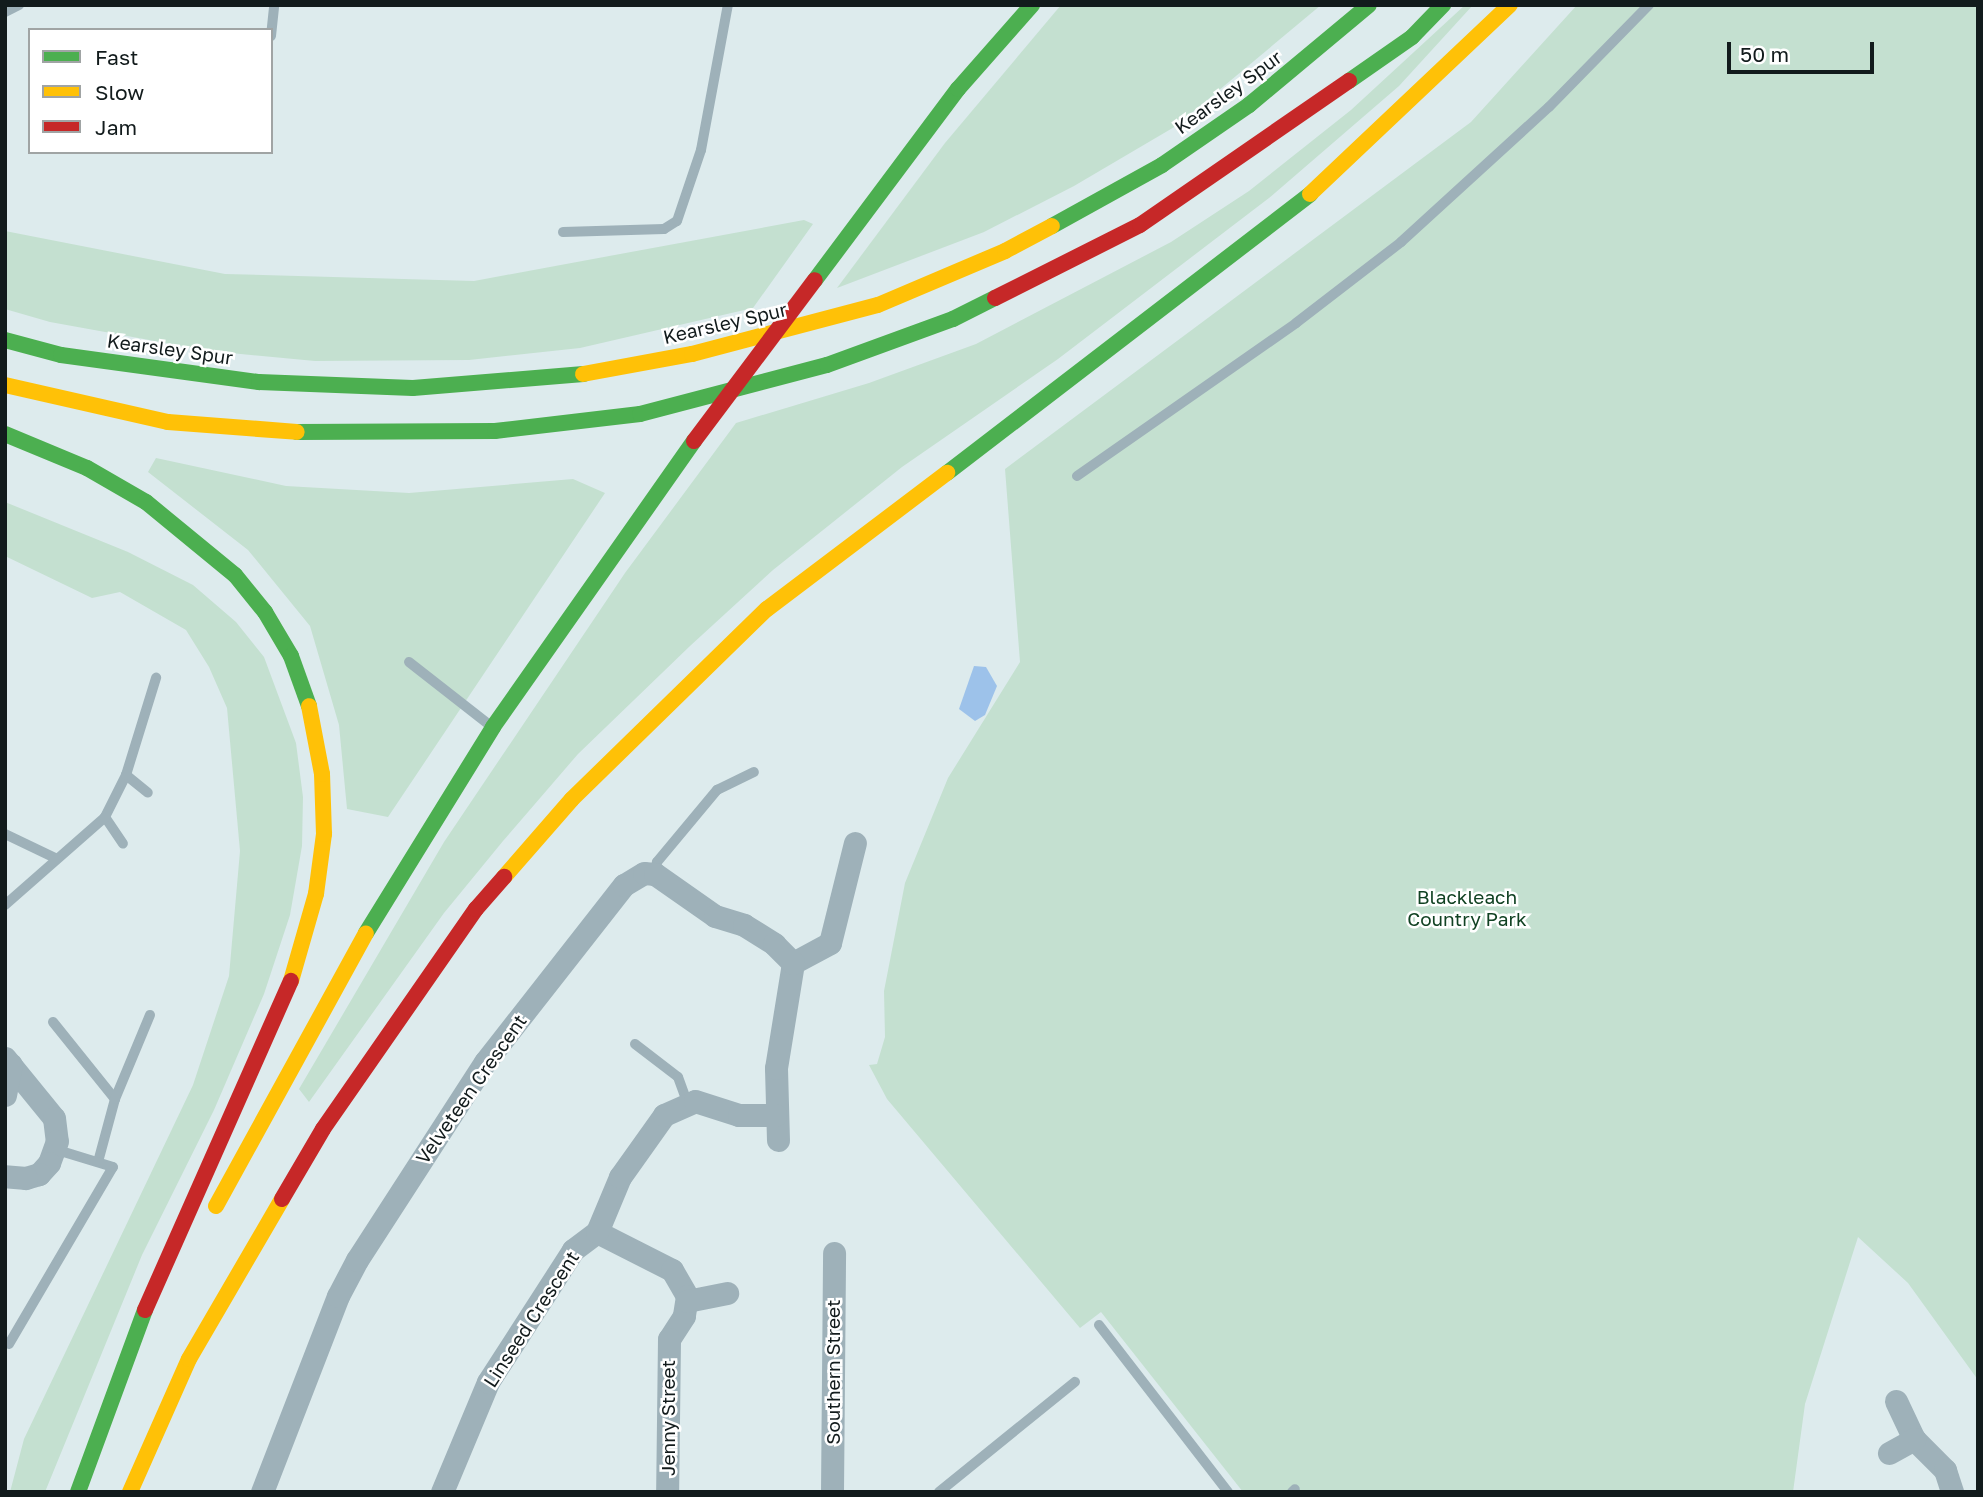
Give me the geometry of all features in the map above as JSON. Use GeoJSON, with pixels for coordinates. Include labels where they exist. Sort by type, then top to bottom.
{"type":"FeatureCollection","features":[{"type":"Feature","properties":{"kind":"highway"},"geometry":{"type":"LineString","coordinates":[[210,1216],[373,920],[493,727],[694,441],[958,89],[1032,5]]}},
{"type":"Feature","properties":{"kind":"highway","name":"Kearsley Spur"},"geometry":{"type":"LineString","coordinates":[[5,340],[61,355],[168,372],[259,382],[413,388],[571,376],[705,351],[878,305],[933,284],[1063,221],[1218,127],[1369,5]]}},
{"type":"Feature","properties":{"kind":"highway"},"geometry":{"type":"LineString","coordinates":[[5,385],[168,422],[322,434],[495,431],[640,414],[827,365],[953,319],[1140,225],[1412,37],[1443,5]]}},
{"type":"Feature","properties":{"kind":"highway"},"geometry":{"type":"LineString","coordinates":[[130,1492],[189,1359],[323,1129],[476,909],[572,799],[767,609],[1230,260],[1319,187],[1510,5]]}},
{"type":"Feature","properties":{"kind":"highway"},"geometry":{"type":"LineString","coordinates":[[1332,93],[1401,22]]}},
{"type":"Feature","properties":{"kind":"highway"},"geometry":{"type":"LineString","coordinates":[[5,434],[88,468],[146,502],[235,575],[265,612],[290,656],[310,710],[322,774],[324,834],[301,955],[263,1051],[155,1283],[78,1492]]}},
{"type":"Feature","properties":{"kind":"highway"},"geometry":{"type":"LineString","coordinates":[[78,1492],[186,1262]]}},
{"type":"Feature","properties":{"kind":"street"},"geometry":{"type":"LineString","coordinates":[[793,963],[830,943],[855,843]]}},
{"type":"Feature","properties":{"kind":"street","name":"Velveteen Crescent"},"geometry":{"type":"LineString","coordinates":[[262,1492],[338,1296],[357,1260],[493,1052],[624,885],[644,873],[655,874]]}},
{"type":"Feature","properties":{"kind":"street"},"geometry":{"type":"LineString","coordinates":[[655,874],[715,916],[744,925],[774,944],[793,963]]}},
{"type":"Feature","properties":{"kind":"street"},"geometry":{"type":"LineString","coordinates":[[778,1140],[775,1115],[779,1039],[793,963]]}},
{"type":"Feature","properties":{"kind":"street"},"geometry":{"type":"LineString","coordinates":[[5,1095],[8,1062]]}},
{"type":"Feature","properties":{"kind":"street"},"geometry":{"type":"LineString","coordinates":[[5,1177],[26,1178],[39,1174],[49,1163],[54,1149],[54,1118],[8,1062]]}},
{"type":"Feature","properties":{"kind":"street"},"geometry":{"type":"LineString","coordinates":[[687,1102],[739,1115],[775,1115]]}},
{"type":"Feature","properties":{"kind":"street","name":"Linseed Crescent"},"geometry":{"type":"LineString","coordinates":[[442,1492],[488,1382],[573,1250],[597,1232],[620,1177],[664,1115],[687,1102]]}},
{"type":"Feature","properties":{"kind":"street"},"geometry":{"type":"LineString","coordinates":[[597,1232],[672,1270],[684,1286],[687,1301],[727,1293]]}},
{"type":"Feature","properties":{"kind":"street","name":"Southern Street"},"geometry":{"type":"LineString","coordinates":[[832,1492],[834,1252]]}},
{"type":"Feature","properties":{"kind":"street","name":"Jenny Street"},"geometry":{"type":"LineString","coordinates":[[667,1492],[669,1339],[687,1301]]}},
{"type":"Feature","properties":{"kind":"street"},"geometry":{"type":"LineString","coordinates":[[1896,1401],[1914,1439],[1945,1470],[1951,1492]]}},
{"type":"Feature","properties":{"kind":"street"},"geometry":{"type":"LineString","coordinates":[[1889,1453],[1914,1439]]}},
{"type":"Feature","properties":{"kind":"lane"},"geometry":{"type":"LineString","coordinates":[[5,12],[19,5]]}},
{"type":"Feature","properties":{"kind":"lane"},"geometry":{"type":"LineString","coordinates":[[272,28],[274,5]]}},
{"type":"Feature","properties":{"kind":"lane"},"geometry":{"type":"LineString","coordinates":[[564,232],[664,229],[677,221],[701,150],[729,5]]}},
{"type":"Feature","properties":{"kind":"lane"},"geometry":{"type":"LineString","coordinates":[[1077,476],[1296,324],[1401,242],[1549,107],[1649,5]]}},
{"type":"Feature","properties":{"kind":"lane"},"geometry":{"type":"LineString","coordinates":[[409,662],[493,727]]}},
{"type":"Feature","properties":{"kind":"lane"},"geometry":{"type":"LineString","coordinates":[[7,900],[104,817],[126,775],[156,678]]}},
{"type":"Feature","properties":{"kind":"lane"},"geometry":{"type":"LineString","coordinates":[[655,874],[657,862],[717,790],[754,772]]}},
{"type":"Feature","properties":{"kind":"lane"},"geometry":{"type":"LineString","coordinates":[[126,775],[148,793]]}},
{"type":"Feature","properties":{"kind":"lane"},"geometry":{"type":"LineString","coordinates":[[104,817],[123,844]]}},
{"type":"Feature","properties":{"kind":"lane"},"geometry":{"type":"LineString","coordinates":[[5,834],[55,858]]}},
{"type":"Feature","properties":{"kind":"lane"},"geometry":{"type":"LineString","coordinates":[[98,1162],[115,1099],[150,1015]]}},
{"type":"Feature","properties":{"kind":"lane"},"geometry":{"type":"LineString","coordinates":[[53,1022],[115,1099]]}},
{"type":"Feature","properties":{"kind":"lane"},"geometry":{"type":"LineString","coordinates":[[635,1044],[678,1077],[687,1102]]}},
{"type":"Feature","properties":{"kind":"lane"},"geometry":{"type":"LineString","coordinates":[[9,1345],[113,1167],[54,1149]]}},
{"type":"Feature","properties":{"kind":"lane"},"geometry":{"type":"LineString","coordinates":[[1099,1325],[1228,1492]]}},
{"type":"Feature","properties":{"kind":"lane"},"geometry":{"type":"LineString","coordinates":[[939,1492],[1075,1382]]}},
{"type":"Feature","properties":{"kind":"green space"},"geometry":{"type":"Polygon","coordinates":[[[1061,5],[1321,5],[1176,126],[1074,186],[984,232],[837,288],[945,143],[1061,5]]]}},
{"type":"Feature","properties":{"kind":"green space"},"geometry":{"type":"Polygon","coordinates":[[[1465,5],[1473,5],[1399,86],[1269,198],[1058,359],[902,467],[773,570],[690,646],[578,754],[503,841],[444,913],[309,1102],[299,1089],[444,842],[625,573],[736,423],[869,383],[976,344],[1171,242],[1249,191],[1351,110],[1465,5]]]}},
{"type":"Feature","properties":{"kind":"green space","name":"Blackleach Country Park"},"geometry":{"type":"Polygon","coordinates":[[[1577,5],[1978,5],[1978,1380],[1908,1283],[1858,1237],[1805,1404],[1793,1492],[1243,1492],[1101,1312],[1080,1328],[887,1099],[869,1065],[877,1064],[885,1037],[884,991],[905,883],[948,778],[1020,662],[1005,469],[1471,122],[1577,5]]]}},
{"type":"Feature","properties":{"kind":"green space"},"geometry":{"type":"Polygon","coordinates":[[[804,220],[813,224],[753,308],[580,348],[469,360],[315,361],[210,351],[50,322],[5,309],[5,231],[225,274],[474,281],[804,220]]]}},
{"type":"Feature","properties":{"kind":"green space"},"geometry":{"type":"Polygon","coordinates":[[[156,458],[286,486],[409,493],[573,479],[605,493],[388,817],[347,809],[339,725],[310,626],[248,550],[148,472],[156,458]]]}},
{"type":"Feature","properties":{"kind":"green space"},"geometry":{"type":"Polygon","coordinates":[[[5,502],[128,552],[193,585],[236,622],[264,657],[296,743],[303,797],[302,846],[290,915],[264,994],[214,1110],[142,1255],[45,1492],[10,1492],[24,1439],[193,1085],[229,976],[240,851],[227,708],[209,667],[186,630],[120,592],[92,598],[5,556],[5,502]]]}},
{"type":"Feature","properties":{"kind":"water"},"geometry":{"type":"Polygon","coordinates":[[[974,666],[986,667],[997,686],[985,715],[975,721],[959,709],[974,666]]]}},
{"type":"Feature","properties":{"kind":"traffic: fast"},"geometry":{"type":"LineString","coordinates":[[815,280],[958,89],[1032,5]]}},
{"type":"Feature","properties":{"kind":"traffic: fast"},"geometry":{"type":"LineString","coordinates":[[1052,226],[1162,165],[1249,105],[1369,5]]}},
{"type":"Feature","properties":{"kind":"traffic: fast"},"geometry":{"type":"LineString","coordinates":[[1349,81],[1412,37],[1443,5]]}},
{"type":"Feature","properties":{"kind":"traffic: fast"},"geometry":{"type":"LineString","coordinates":[[947,473],[1310,194]]}},
{"type":"Feature","properties":{"kind":"traffic: fast"},"geometry":{"type":"LineString","coordinates":[[297,432],[495,431],[640,414],[827,365],[953,319],[995,298]]}},
{"type":"Feature","properties":{"kind":"traffic: fast"},"geometry":{"type":"LineString","coordinates":[[5,340],[61,355],[259,382],[413,388],[583,374]]}},
{"type":"Feature","properties":{"kind":"traffic: fast"},"geometry":{"type":"LineString","coordinates":[[5,434],[87,468],[146,502],[235,575],[265,612],[291,656],[309,706]]}},
{"type":"Feature","properties":{"kind":"traffic: fast"},"geometry":{"type":"LineString","coordinates":[[366,933],[493,727],[694,441]]}},
{"type":"Feature","properties":{"kind":"traffic: fast"},"geometry":{"type":"LineString","coordinates":[[78,1492],[145,1310]]}},
{"type":"Feature","properties":{"kind":"traffic: slow"},"geometry":{"type":"LineString","coordinates":[[1310,194],[1510,5]]}},
{"type":"Feature","properties":{"kind":"traffic: slow"},"geometry":{"type":"LineString","coordinates":[[583,374],[692,354],[878,305],[1005,251],[1052,226]]}},
{"type":"Feature","properties":{"kind":"traffic: slow"},"geometry":{"type":"LineString","coordinates":[[5,385],[168,422],[297,432]]}},
{"type":"Feature","properties":{"kind":"traffic: slow"},"geometry":{"type":"LineString","coordinates":[[504,877],[572,799],[767,609],[947,473]]}},
{"type":"Feature","properties":{"kind":"traffic: slow"},"geometry":{"type":"LineString","coordinates":[[291,981],[316,894],[324,834],[322,774],[309,706]]}},
{"type":"Feature","properties":{"kind":"traffic: slow"},"geometry":{"type":"LineString","coordinates":[[216,1206],[366,933]]}},
{"type":"Feature","properties":{"kind":"traffic: slow"},"geometry":{"type":"LineString","coordinates":[[130,1492],[189,1359],[282,1199]]}},
{"type":"Feature","properties":{"kind":"traffic: jam"},"geometry":{"type":"LineString","coordinates":[[995,298],[1140,225],[1349,81]]}},
{"type":"Feature","properties":{"kind":"traffic: jam"},"geometry":{"type":"LineString","coordinates":[[694,441],[815,280]]}},
{"type":"Feature","properties":{"kind":"traffic: jam"},"geometry":{"type":"LineString","coordinates":[[282,1199],[323,1129],[476,909],[504,877]]}},
{"type":"Feature","properties":{"kind":"traffic: jam"},"geometry":{"type":"LineString","coordinates":[[145,1310],[291,981]]}}]}
